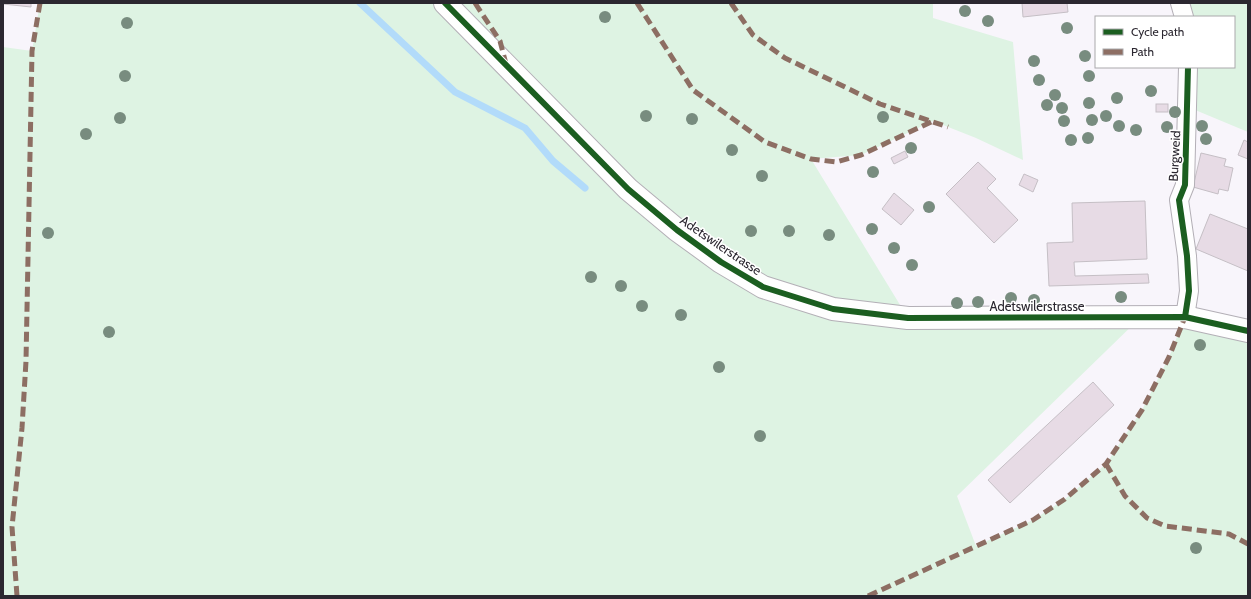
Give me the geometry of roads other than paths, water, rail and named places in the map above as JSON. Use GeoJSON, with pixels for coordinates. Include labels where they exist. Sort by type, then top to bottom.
{"type":"FeatureCollection","features":[{"type":"Feature","properties":{"kind":"street","name":"Adetswilerstrasse"},"geometry":{"type":"LineString","coordinates":[[445,3],[628,189],[677,230],[721,262],[763,287],[833,309],[908,318],[1185,317],[1248,331]]}},
{"type":"Feature","properties":{"kind":"street"},"geometry":{"type":"LineString","coordinates":[[1180,3],[1184,16]]}},
{"type":"Feature","properties":{"kind":"street","name":"Burgweid"},"geometry":{"type":"LineString","coordinates":[[1185,317],[1189,291],[1187,256],[1179,200],[1184,185],[1188,68]]}},
{"type":"Feature","properties":{"kind":"waterway"},"geometry":{"type":"LineString","coordinates":[[360,3],[455,92],[525,128],[553,161],[585,188]]}}]}
